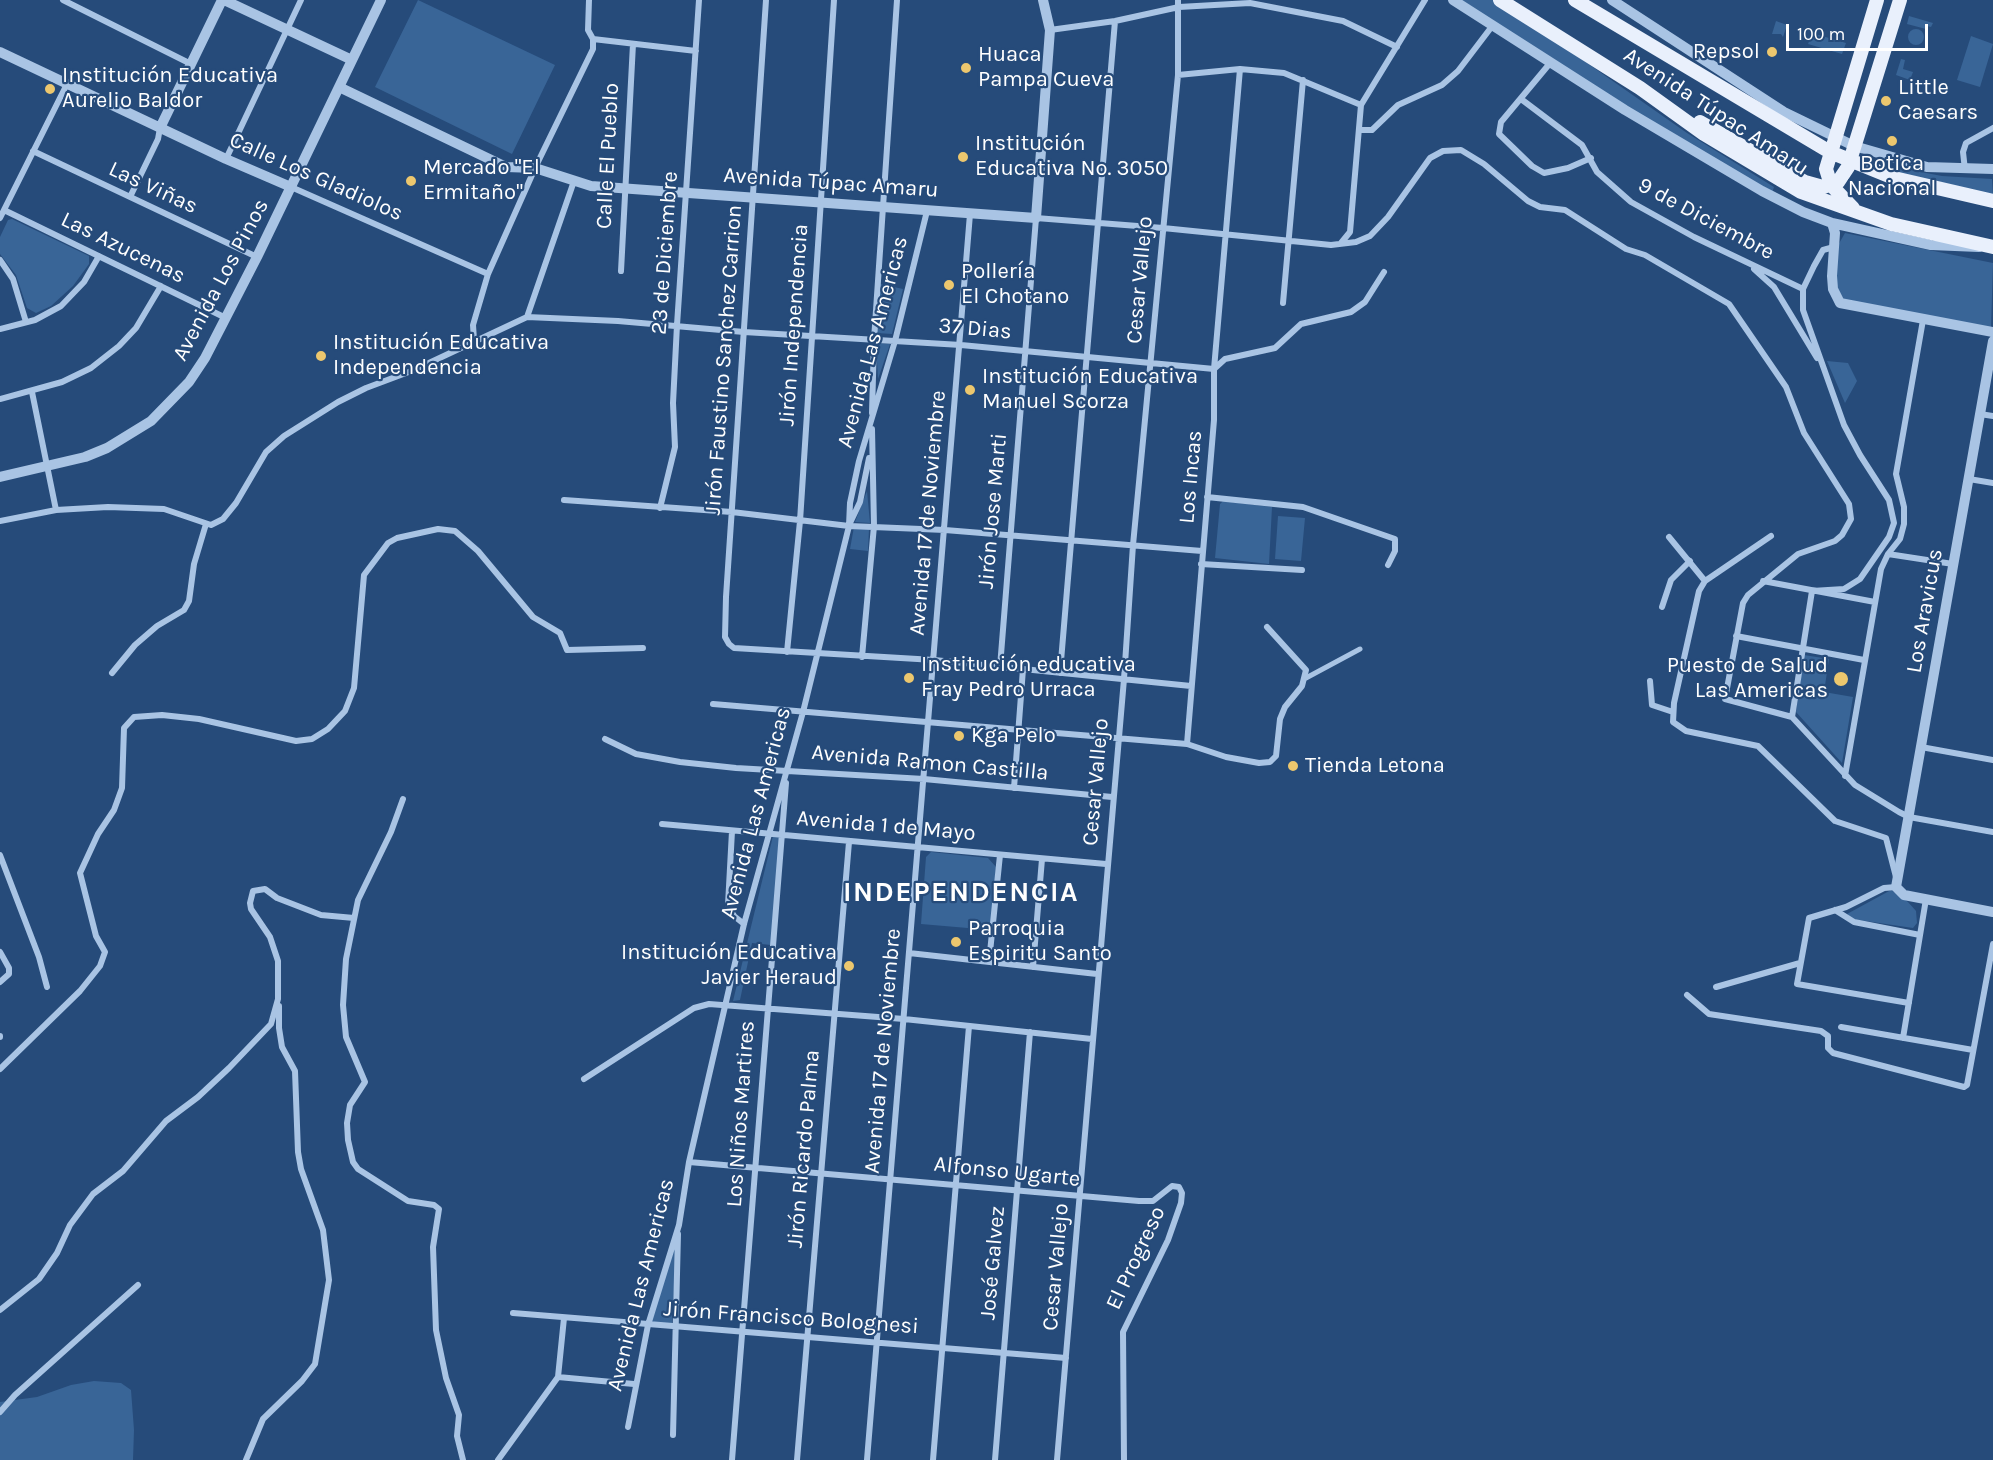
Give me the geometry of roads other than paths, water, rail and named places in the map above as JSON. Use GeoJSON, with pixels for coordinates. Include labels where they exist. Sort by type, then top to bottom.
{"type":"FeatureCollection","features":[{"type":"Feature","properties":{"kind":"main road","name":"Avenida Túpac Amaru"},"geometry":{"type":"LineString","coordinates":[[1500,0],[1640,88],[1704,134],[1794,188],[1891,224],[1989,247]]}},
{"type":"Feature","properties":{"kind":"main road","name":"Avenida Túpac Amaru"},"geometry":{"type":"LineString","coordinates":[[1575,0],[1830,152],[1923,186],[1993,201]]}},
{"type":"Feature","properties":{"kind":"main road"},"geometry":{"type":"LineString","coordinates":[[1640,88],[1805,182],[1820,187],[1831,185],[1845,175],[1900,0]]}},
{"type":"Feature","properties":{"kind":"main road"},"geometry":{"type":"LineString","coordinates":[[1860,214],[1844,201],[1831,185],[1826,169],[1875,4]]}},
{"type":"Feature","properties":{"kind":"main road"},"geometry":{"type":"LineString","coordinates":[[1875,4],[1880,20],[1889,20],[1894,16]]}},
{"type":"Feature","properties":{"kind":"street"},"geometry":{"type":"LineString","coordinates":[[63,0],[191,64]]}},
{"type":"Feature","properties":{"kind":"street"},"geometry":{"type":"LineString","coordinates":[[130,197],[158,139],[159,128],[223,0],[352,60]]}},
{"type":"Feature","properties":{"kind":"street"},"geometry":{"type":"LineString","coordinates":[[226,159],[301,0]]}},
{"type":"Feature","properties":{"kind":"street","name":"Avenida Los Pinos"},"geometry":{"type":"LineString","coordinates":[[0,477],[107,448],[151,421],[189,382],[206,358],[257,258],[381,0]]}},
{"type":"Feature","properties":{"kind":"street"},"geometry":{"type":"LineString","coordinates":[[474,340],[473,325],[488,274],[533,171],[589,60],[593,39],[588,30],[589,0]]}},
{"type":"Feature","properties":{"kind":"street","name":"23 de Diciembre"},"geometry":{"type":"LineString","coordinates":[[660,508],[675,447],[673,403],[677,325],[688,194],[699,0]]}},
{"type":"Feature","properties":{"kind":"street","name":"Jirón Faustino Sanchez Carrion"},"geometry":{"type":"LineString","coordinates":[[766,0],[725,637],[734,648],[787,652]]}},
{"type":"Feature","properties":{"kind":"street","name":"Jirón Independencia"},"geometry":{"type":"LineString","coordinates":[[787,652],[800,520],[834,0]]}},
{"type":"Feature","properties":{"kind":"street"},"geometry":{"type":"LineString","coordinates":[[862,657],[874,526],[872,424],[874,340],[897,0]]}},
{"type":"Feature","properties":{"kind":"street"},"geometry":{"type":"LineString","coordinates":[[1341,243],[1350,232],[1361,105],[1425,0]]}},
{"type":"Feature","properties":{"kind":"street"},"geometry":{"type":"LineString","coordinates":[[1453,0],[1625,110],[1762,191],[1803,212],[1832,223],[1931,245],[1965,248],[1989,247]]}},
{"type":"Feature","properties":{"kind":"street"},"geometry":{"type":"LineString","coordinates":[[1612,0],[1784,112],[1854,146],[1918,165],[1965,170],[1993,170]]}},
{"type":"Feature","properties":{"kind":"street","name":"Jirón Jose Marti"},"geometry":{"type":"LineString","coordinates":[[1000,668],[1050,30],[1040,1]]}},
{"type":"Feature","properties":{"kind":"street"},"geometry":{"type":"LineString","coordinates":[[1050,30],[1115,21],[1179,3],[1230,2],[1274,6],[1343,21],[1397,46]]}},
{"type":"Feature","properties":{"kind":"street","name":"Cesar Vallejo"},"geometry":{"type":"LineString","coordinates":[[1058,1460],[1106,864],[1124,679],[1133,545],[1178,75],[1179,3]]}},
{"type":"Feature","properties":{"kind":"street"},"geometry":{"type":"LineString","coordinates":[[1060,673],[1115,21]]}},
{"type":"Feature","properties":{"kind":"street"},"geometry":{"type":"LineString","coordinates":[[1360,130],[1372,130],[1398,105],[1442,85],[1458,71],[1493,24]]}},
{"type":"Feature","properties":{"kind":"street"},"geometry":{"type":"LineString","coordinates":[[593,39],[696,51]]}},
{"type":"Feature","properties":{"kind":"street","name":"Calle El Pueblo"},"geometry":{"type":"LineString","coordinates":[[621,271],[633,44]]}},
{"type":"Feature","properties":{"kind":"street","name":"Calle Los Gladiolos"},"geometry":{"type":"LineString","coordinates":[[0,52],[226,159],[488,274]]}},
{"type":"Feature","properties":{"kind":"street"},"geometry":{"type":"LineString","coordinates":[[1551,62],[1501,122],[1498,134],[1532,166],[1544,173],[1568,168],[1591,158]]}},
{"type":"Feature","properties":{"kind":"street"},"geometry":{"type":"LineString","coordinates":[[1178,75],[1240,69],[1284,73],[1361,105]]}},
{"type":"Feature","properties":{"kind":"street","name":"Los Incas"},"geometry":{"type":"LineString","coordinates":[[1187,744],[1214,420],[1214,369],[1240,69]]}},
{"type":"Feature","properties":{"kind":"street"},"geometry":{"type":"LineString","coordinates":[[1283,303],[1303,80]]}},
{"type":"Feature","properties":{"kind":"street"},"geometry":{"type":"LineString","coordinates":[[0,218],[67,84]]}},
{"type":"Feature","properties":{"kind":"street","name":"Avenida Túpac Amaru"},"geometry":{"type":"LineString","coordinates":[[339,87],[506,168],[533,171],[591,186],[1341,243],[1356,242],[1370,236],[1388,217],[1430,158],[1443,151],[1461,150],[1484,164],[1528,201],[1540,207],[1565,210],[1626,249],[1645,255],[1730,303],[1786,387],[1804,433],[1849,504],[1851,511],[1848,528],[1835,541],[1798,554],[1763,581]]}},
{"type":"Feature","properties":{"kind":"street","name":"9 de Diciembre"},"geometry":{"type":"LineString","coordinates":[[1521,99],[1576,140],[1591,158],[1597,172],[1630,202],[1803,289]]}},
{"type":"Feature","properties":{"kind":"street"},"geometry":{"type":"LineString","coordinates":[[1965,170],[1963,152],[1966,143],[1993,128]]}},
{"type":"Feature","properties":{"kind":"street","name":"Las Viñas"},"geometry":{"type":"LineString","coordinates":[[33,151],[257,258]]}},
{"type":"Feature","properties":{"kind":"street"},"geometry":{"type":"LineString","coordinates":[[0,521],[56,510],[86,507],[164,509],[206,524],[223,519],[246,490],[266,452],[284,436],[338,402],[366,388],[414,370],[527,317],[574,181]]}},
{"type":"Feature","properties":{"kind":"street","name":"Las Azucenas"},"geometry":{"type":"LineString","coordinates":[[4,210],[226,318]]}},
{"type":"Feature","properties":{"kind":"street","name":"Avenida Las Americas"},"geometry":{"type":"LineString","coordinates":[[628,1427],[634,1384],[648,1325],[679,1225],[689,1162],[744,924],[803,712],[849,526],[850,503],[859,461],[872,424],[895,341],[927,211]]}},
{"type":"Feature","properties":{"kind":"street","name":"Avenida 17 de Noviembre"},"geometry":{"type":"LineString","coordinates":[[867,1460],[970,214]]}},
{"type":"Feature","properties":{"kind":"street"},"geometry":{"type":"LineString","coordinates":[[1832,223],[1835,233],[1833,289],[1840,303],[1993,332]]}},
{"type":"Feature","properties":{"kind":"street"},"geometry":{"type":"LineString","coordinates":[[1812,591],[1844,589],[1860,579],[1889,537],[1894,517],[1889,500],[1851,440],[1803,310],[1803,289],[1821,252],[1828,247],[1834,247]]}},
{"type":"Feature","properties":{"kind":"street"},"geometry":{"type":"LineString","coordinates":[[0,329],[50,313],[67,301],[84,282],[99,256]]}},
{"type":"Feature","properties":{"kind":"street"},"geometry":{"type":"LineString","coordinates":[[0,260],[13,279],[26,322]]}},
{"type":"Feature","properties":{"kind":"street"},"geometry":{"type":"LineString","coordinates":[[1743,260],[1772,284],[1824,369]]}},
{"type":"Feature","properties":{"kind":"street"},"geometry":{"type":"LineString","coordinates":[[1214,369],[1225,359],[1275,348],[1302,324],[1351,312],[1365,302],[1384,272]]}},
{"type":"Feature","properties":{"kind":"street"},"geometry":{"type":"LineString","coordinates":[[0,399],[32,392],[81,374],[109,354],[143,319],[161,286]]}},
{"type":"Feature","properties":{"kind":"street","name":"37 Dias"},"geometry":{"type":"LineString","coordinates":[[527,317],[960,345],[1214,369]]}},
{"type":"Feature","properties":{"kind":"street"},"geometry":{"type":"LineString","coordinates":[[1845,776],[1881,569],[1888,554],[1900,539],[1904,524],[1904,507],[1896,474],[1923,320]]}},
{"type":"Feature","properties":{"kind":"street","name":"Los Aravicus"},"geometry":{"type":"LineString","coordinates":[[1897,884],[1993,341]]}},
{"type":"Feature","properties":{"kind":"street"},"geometry":{"type":"LineString","coordinates":[[32,392],[56,510]]}},
{"type":"Feature","properties":{"kind":"street"},"geometry":{"type":"LineString","coordinates":[[1980,414],[1993,416]]}},
{"type":"Feature","properties":{"kind":"street"},"geometry":{"type":"LineString","coordinates":[[849,526],[860,502],[869,466],[872,424]]}},
{"type":"Feature","properties":{"kind":"street"},"geometry":{"type":"LineString","coordinates":[[1969,479],[1993,483]]}},
{"type":"Feature","properties":{"kind":"street"},"geometry":{"type":"LineString","coordinates":[[1207,497],[1303,507],[1395,539],[1396,549],[1388,565]]}},
{"type":"Feature","properties":{"kind":"street"},"geometry":{"type":"LineString","coordinates":[[564,500],[732,512],[849,526],[945,530],[1010,538],[1202,551]]}},
{"type":"Feature","properties":{"kind":"street"},"geometry":{"type":"LineString","coordinates":[[112,673],[135,645],[158,626],[184,610],[189,601],[194,564],[206,524]]}},
{"type":"Feature","properties":{"kind":"street"},"geometry":{"type":"LineString","coordinates":[[0,1069],[80,991],[100,966],[105,952],[96,936],[80,873],[98,834],[114,810],[122,789],[124,728],[134,717],[162,715],[199,719],[296,741],[312,738],[328,729],[345,711],[354,688],[364,575],[388,543],[397,538],[438,529],[455,531],[478,551],[533,617],[560,633],[567,650],[643,648]]}},
{"type":"Feature","properties":{"kind":"street"},"geometry":{"type":"LineString","coordinates":[[1771,536],[1705,581],[1699,591],[1689,628],[1673,722],[1686,731],[1758,746],[1835,821],[1886,838],[1889,841],[1891,864],[1897,884],[1904,894],[1993,912]]}},
{"type":"Feature","properties":{"kind":"street"},"geometry":{"type":"LineString","coordinates":[[1669,537],[1705,581]]}},
{"type":"Feature","properties":{"kind":"street"},"geometry":{"type":"LineString","coordinates":[[1888,554],[1953,564]]}},
{"type":"Feature","properties":{"kind":"street"},"geometry":{"type":"LineString","coordinates":[[1662,607],[1671,580],[1690,561]]}},
{"type":"Feature","properties":{"kind":"street"},"geometry":{"type":"LineString","coordinates":[[1201,564],[1302,570]]}},
{"type":"Feature","properties":{"kind":"street"},"geometry":{"type":"LineString","coordinates":[[1875,602],[1763,581],[1743,603],[1725,699],[1730,703],[1782,712],[1792,717],[1845,776],[1872,796],[1909,817],[1993,832]]}},
{"type":"Feature","properties":{"kind":"street"},"geometry":{"type":"LineString","coordinates":[[1792,717],[1812,591]]}},
{"type":"Feature","properties":{"kind":"street"},"geometry":{"type":"LineString","coordinates":[[1267,627],[1303,664],[1306,678]]}},
{"type":"Feature","properties":{"kind":"street"},"geometry":{"type":"LineString","coordinates":[[1736,636],[1864,660]]}},
{"type":"Feature","properties":{"kind":"street"},"geometry":{"type":"LineString","coordinates":[[713,704],[928,724],[1187,744],[1226,757],[1259,763],[1270,762],[1276,756],[1280,719],[1306,678],[1360,649]]}},
{"type":"Feature","properties":{"kind":"street"},"geometry":{"type":"LineString","coordinates":[[787,652],[933,660],[1191,686]]}},
{"type":"Feature","properties":{"kind":"street"},"geometry":{"type":"LineString","coordinates":[[1014,788],[1023,669]]}},
{"type":"Feature","properties":{"kind":"street"},"geometry":{"type":"LineString","coordinates":[[1650,681],[1652,705],[1673,712]]}},
{"type":"Feature","properties":{"kind":"street","name":"Avenida Ramon Castilla"},"geometry":{"type":"LineString","coordinates":[[605,739],[636,754],[680,762],[924,779],[1112,797]]}},
{"type":"Feature","properties":{"kind":"street"},"geometry":{"type":"LineString","coordinates":[[1921,747],[1993,760]]}},
{"type":"Feature","properties":{"kind":"street","name":"Los Niños Martires"},"geometry":{"type":"LineString","coordinates":[[732,1460],[787,770]]}},
{"type":"Feature","properties":{"kind":"street"},"geometry":{"type":"LineString","coordinates":[[403,799],[391,832],[358,900],[346,959],[343,1005],[346,1037],[365,1082],[350,1105],[347,1123],[353,1162],[372,1179],[408,1201],[434,1205],[439,1209],[433,1247],[436,1330],[446,1378],[459,1415],[457,1436],[463,1460]]}},
{"type":"Feature","properties":{"kind":"street","name":"Avenida 1 de Mayo"},"geometry":{"type":"LineString","coordinates":[[662,824],[849,842],[919,845],[1106,864]]}},
{"type":"Feature","properties":{"kind":"street"},"geometry":{"type":"LineString","coordinates":[[732,831],[728,905],[731,912],[744,924]]}},
{"type":"Feature","properties":{"kind":"street","name":"Jirón Ricardo Palma"},"geometry":{"type":"LineString","coordinates":[[797,1460],[849,842]]}},
{"type":"Feature","properties":{"kind":"street"},"geometry":{"type":"LineString","coordinates":[[0,855],[39,957],[47,987]]}},
{"type":"Feature","properties":{"kind":"street"},"geometry":{"type":"LineString","coordinates":[[989,962],[1000,855]]}},
{"type":"Feature","properties":{"kind":"street"},"geometry":{"type":"LineString","coordinates":[[1033,967],[1042,859]]}},
{"type":"Feature","properties":{"kind":"street"},"geometry":{"type":"LineString","coordinates":[[1897,884],[1809,918],[1797,984],[1909,1003]]}},
{"type":"Feature","properties":{"kind":"street"},"geometry":{"type":"LineString","coordinates":[[246,1460],[263,1419],[302,1381],[315,1364],[330,1280],[323,1230],[297,1152],[295,1071],[282,1047],[279,1028],[278,961],[270,937],[249,903],[253,891],[265,889],[277,898],[321,915],[354,918]]}},
{"type":"Feature","properties":{"kind":"street"},"geometry":{"type":"LineString","coordinates":[[1903,1038],[1926,899]]}},
{"type":"Feature","properties":{"kind":"street"},"geometry":{"type":"LineString","coordinates":[[1834,910],[1854,922],[1920,935]]}},
{"type":"Feature","properties":{"kind":"street"},"geometry":{"type":"LineString","coordinates":[[1687,995],[1709,1014],[1821,1031],[1828,1036],[1828,1048],[1833,1053],[1924,1078],[1963,1086],[1967,1084],[1993,944]]}},
{"type":"Feature","properties":{"kind":"street"},"geometry":{"type":"LineString","coordinates":[[0,951],[9,968],[9,974],[0,982]]}},
{"type":"Feature","properties":{"kind":"street"},"geometry":{"type":"LineString","coordinates":[[909,954],[1097,974]]}},
{"type":"Feature","properties":{"kind":"street"},"geometry":{"type":"LineString","coordinates":[[1716,987],[1800,963]]}},
{"type":"Feature","properties":{"kind":"street"},"geometry":{"type":"LineString","coordinates":[[0,1310],[39,1279],[57,1253],[70,1225],[93,1194],[139,1156],[166,1121],[198,1097],[260,1037],[273,1020],[279,982]]}},
{"type":"Feature","properties":{"kind":"street"},"geometry":{"type":"LineString","coordinates":[[584,1079],[694,1008],[704,1005],[904,1019],[1092,1039]]}},
{"type":"Feature","properties":{"kind":"street"},"geometry":{"type":"LineString","coordinates":[[933,1460],[969,1026]]}},
{"type":"Feature","properties":{"kind":"street"},"geometry":{"type":"LineString","coordinates":[[1841,1027],[1973,1050]]}},
{"type":"Feature","properties":{"kind":"street","name":"José Galvez"},"geometry":{"type":"LineString","coordinates":[[995,1460],[1030,1032]]}},
{"type":"Feature","properties":{"kind":"street","name":"Alfonso Ugarte"},"geometry":{"type":"LineString","coordinates":[[689,1162],[1079,1198],[1153,1201],[1173,1186]]}},
{"type":"Feature","properties":{"kind":"street","name":"El Progreso"},"geometry":{"type":"LineString","coordinates":[[1124,1460],[1123,1332],[1162,1252],[1178,1212],[1182,1193],[1179,1186],[1173,1186]]}},
{"type":"Feature","properties":{"kind":"street"},"geometry":{"type":"LineString","coordinates":[[673,1435],[674,1327],[679,1225]]}},
{"type":"Feature","properties":{"kind":"street"},"geometry":{"type":"LineString","coordinates":[[0,1412],[15,1395],[138,1285]]}},
{"type":"Feature","properties":{"kind":"street","name":"Jirón Francisco Bolognesi"},"geometry":{"type":"LineString","coordinates":[[513,1313],[674,1327],[807,1335],[1066,1358]]}},
{"type":"Feature","properties":{"kind":"street"},"geometry":{"type":"LineString","coordinates":[[498,1460],[558,1377],[564,1318]]}},
{"type":"Feature","properties":{"kind":"street"},"geometry":{"type":"LineString","coordinates":[[558,1377],[634,1384]]}},
{"type":"Feature","properties":{"kind":"place","name":"Repsol"},"geometry":{"type":"Point","coordinates":[1772,52]}},
{"type":"Feature","properties":{"kind":"place","name":"Huaca Pampa Cueva"},"geometry":{"type":"Point","coordinates":[966,68]}},
{"type":"Feature","properties":{"kind":"place","name":"Institución Educativa Aurelio Baldor"},"geometry":{"type":"Point","coordinates":[50,89]}},
{"type":"Feature","properties":{"kind":"place","name":"Little Caesars"},"geometry":{"type":"Point","coordinates":[1886,101]}},
{"type":"Feature","properties":{"kind":"place","name":"Botica Nacional"},"geometry":{"type":"Point","coordinates":[1892,141]}},
{"type":"Feature","properties":{"kind":"place","name":"Institución Educativa No. 3050"},"geometry":{"type":"Point","coordinates":[963,157]}},
{"type":"Feature","properties":{"kind":"place","name":"Mercado \"El Ermitaño\""},"geometry":{"type":"Point","coordinates":[411,181]}},
{"type":"Feature","properties":{"kind":"place","name":"Pollería El Chotano"},"geometry":{"type":"Point","coordinates":[949,285]}},
{"type":"Feature","properties":{"kind":"place","name":"Institución Educativa Independencia"},"geometry":{"type":"Point","coordinates":[321,356]}},
{"type":"Feature","properties":{"kind":"place","name":"Institución Educativa Manuel Scorza"},"geometry":{"type":"Point","coordinates":[970,390]}},
{"type":"Feature","properties":{"kind":"place","name":"Institución educativa Fray Pedro Urraca"},"geometry":{"type":"Point","coordinates":[909,678]}},
{"type":"Feature","properties":{"kind":"place","name":"Puesto de Salud Las Americas"},"geometry":{"type":"Point","coordinates":[1841,679]}},
{"type":"Feature","properties":{"kind":"place","name":"Kga Pelo"},"geometry":{"type":"Point","coordinates":[959,736]}},
{"type":"Feature","properties":{"kind":"place","name":"Tienda Letona"},"geometry":{"type":"Point","coordinates":[1293,766]}},
{"type":"Feature","properties":{"kind":"place","name":"Parroquia Espiritu Santo"},"geometry":{"type":"Point","coordinates":[956,942]}},
{"type":"Feature","properties":{"kind":"place","name":"Institución Educativa Javier Heraud"},"geometry":{"type":"Point","coordinates":[849,966]}},
{"type":"Feature","properties":{"kind":"district","name":"INDEPENDENCIA"},"geometry":{"type":"Point","coordinates":[961,893]}}]}
